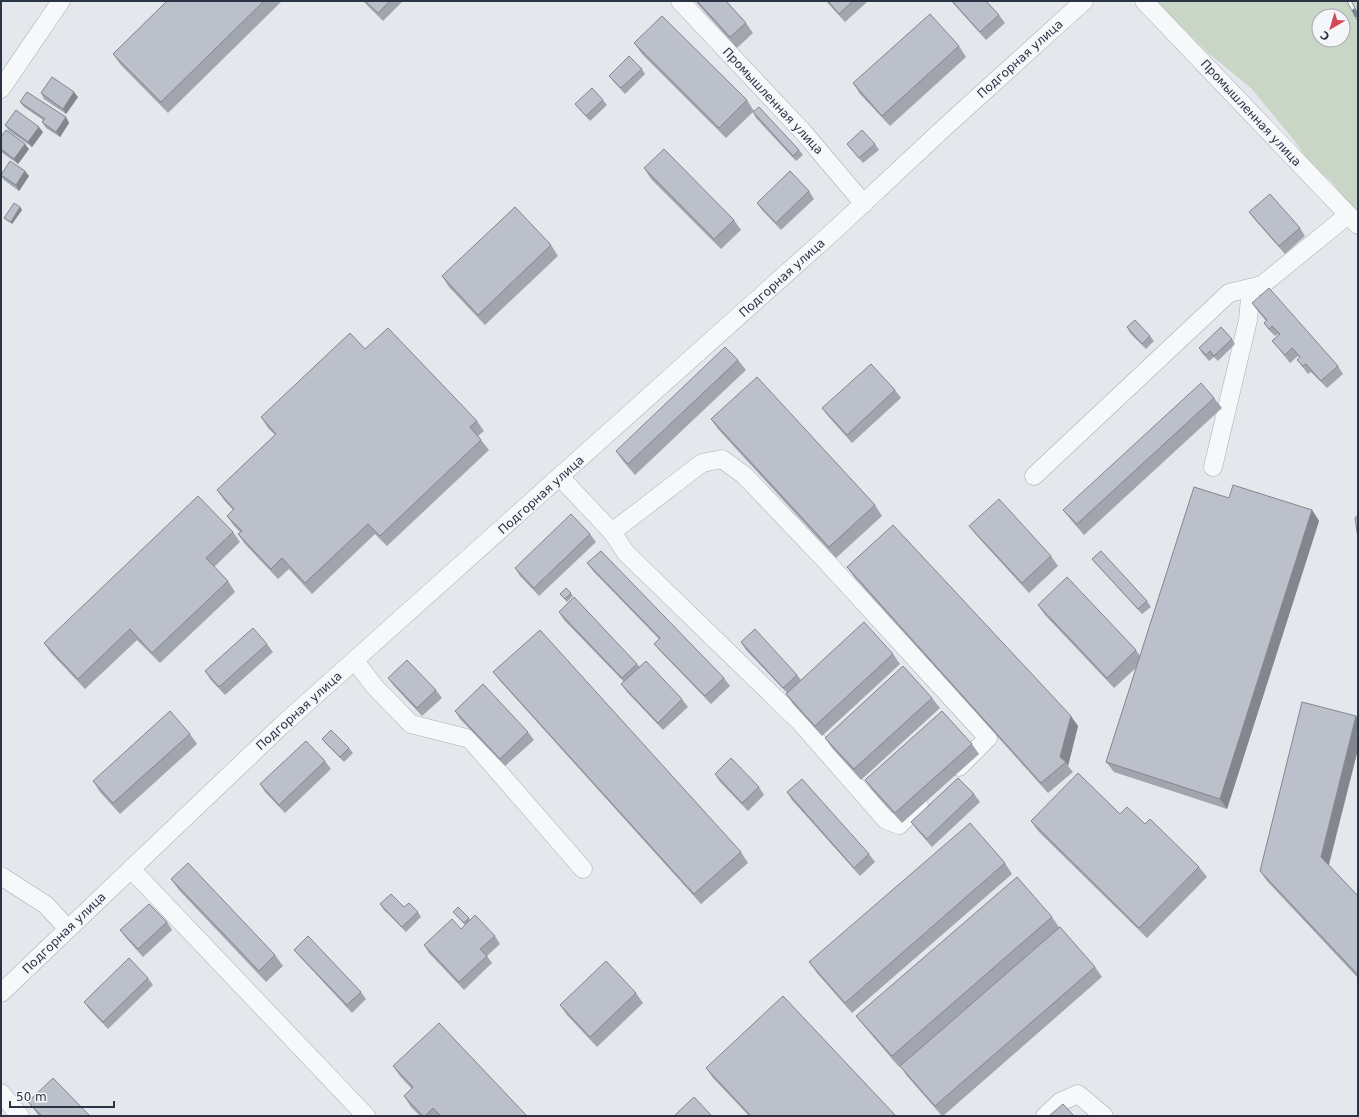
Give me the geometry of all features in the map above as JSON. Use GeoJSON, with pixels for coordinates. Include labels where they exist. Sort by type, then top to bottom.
{"type":"FeatureCollection","features":[{"type":"Feature","properties":{"kind":"street"},"geometry":{"type":"LineString","coordinates":[[1,89],[61,1]]}},
{"type":"Feature","properties":{"kind":"street","name":"Промышленная улица"},"geometry":{"type":"LineString","coordinates":[[680,1],[804,133],[864,204]]}},
{"type":"Feature","properties":{"kind":"street","name":"Подгорная улица"},"geometry":{"type":"LineString","coordinates":[[1,993],[281,726],[864,204],[1084,1]]}},
{"type":"Feature","properties":{"kind":"street","name":"Промышленная улица"},"geometry":{"type":"LineString","coordinates":[[1144,1],[1353,220]]}},
{"type":"Feature","properties":{"kind":"street"},"geometry":{"type":"LineString","coordinates":[[1034,476],[1229,293],[1262,285],[1353,220]]}},
{"type":"Feature","properties":{"kind":"street"},"geometry":{"type":"LineString","coordinates":[[1213,467],[1248,320],[1251,288]]}},
{"type":"Feature","properties":{"kind":"street"},"geometry":{"type":"LineString","coordinates":[[612,532],[702,463],[722,459],[744,475],[988,738],[949,776]]}},
{"type":"Feature","properties":{"kind":"street"},"geometry":{"type":"LineString","coordinates":[[560,477],[612,532],[626,553],[801,723],[886,820],[899,825],[932,792]]}},
{"type":"Feature","properties":{"kind":"street"},"geometry":{"type":"LineString","coordinates":[[355,660],[375,687],[411,724],[470,739],[582,869]]}},
{"type":"Feature","properties":{"kind":"street"},"geometry":{"type":"LineString","coordinates":[[131,869],[366,1116]]}},
{"type":"Feature","properties":{"kind":"street"},"geometry":{"type":"LineString","coordinates":[[1,876],[46,905],[68,928]]}},
{"type":"Feature","properties":{"kind":"street"},"geometry":{"type":"LineString","coordinates":[[1,1093],[20,1116]]}},
{"type":"Feature","properties":{"kind":"street"},"geometry":{"type":"LineString","coordinates":[[1046,1116],[1060,1102],[1078,1094],[1104,1116]]}},
{"type":"Feature","properties":{"kind":"green space"},"geometry":{"type":"Polygon","coordinates":[[[1156,1],[1358,1],[1358,215],[1331,181],[1313,166],[1251,88],[1208,53],[1156,1]]]}},
{"type":"Feature","properties":{"kind":"building"},"geometry":{"type":"Polygon","coordinates":[[[167,1],[264,1],[161,102],[113,54],[167,1]]]}},
{"type":"Feature","properties":{"kind":"building"},"geometry":{"type":"Polygon","coordinates":[[[365,1],[390,1],[378,13],[365,1]]]}},
{"type":"Feature","properties":{"kind":"building"},"geometry":{"type":"Polygon","coordinates":[[[697,1],[726,1],[746,23],[730,37],[697,1]]]}},
{"type":"Feature","properties":{"kind":"building"},"geometry":{"type":"Polygon","coordinates":[[[828,1],[853,1],[839,14],[828,1]]]}},
{"type":"Feature","properties":{"kind":"building"},"geometry":{"type":"Polygon","coordinates":[[[952,1],[986,1],[999,15],[980,32],[952,1]]]}},
{"type":"Feature","properties":{"kind":"building"},"geometry":{"type":"Polygon","coordinates":[[[930,14],[959,46],[882,116],[853,83],[930,14]]]}},
{"type":"Feature","properties":{"kind":"building"},"geometry":{"type":"Polygon","coordinates":[[[662,16],[747,100],[719,128],[634,43],[662,16]]]}},
{"type":"Feature","properties":{"kind":"building"},"geometry":{"type":"Polygon","coordinates":[[[629,56],[642,69],[621,88],[609,76],[629,56]]]}},
{"type":"Feature","properties":{"kind":"building"},"geometry":{"type":"Polygon","coordinates":[[[52,77],[74,92],[63,109],[41,93],[52,77]]]}},
{"type":"Feature","properties":{"kind":"building"},"geometry":{"type":"Polygon","coordinates":[[[592,88],[603,100],[586,116],[575,104],[592,88]]]}},
{"type":"Feature","properties":{"kind":"building"},"geometry":{"type":"Polygon","coordinates":[[[27,92],[66,117],[56,132],[42,122],[45,119],[20,102],[27,92]]]}},
{"type":"Feature","properties":{"kind":"building"},"geometry":{"type":"Polygon","coordinates":[[[759,107],[799,150],[793,156],[753,112],[759,107]]]}},
{"type":"Feature","properties":{"kind":"building"},"geometry":{"type":"Polygon","coordinates":[[[16,110],[39,127],[28,142],[5,125],[16,110]]]}},
{"type":"Feature","properties":{"kind":"building"},"geometry":{"type":"Polygon","coordinates":[[[6,130],[25,144],[14,159],[1,149],[1,137],[6,130]]]}},
{"type":"Feature","properties":{"kind":"building"},"geometry":{"type":"Polygon","coordinates":[[[862,130],[875,144],[859,158],[847,144],[862,130]]]}},
{"type":"Feature","properties":{"kind":"building"},"geometry":{"type":"Polygon","coordinates":[[[664,149],[734,220],[714,239],[644,168],[664,149]]]}},
{"type":"Feature","properties":{"kind":"building"},"geometry":{"type":"Polygon","coordinates":[[[10,161],[25,171],[16,185],[1,175],[10,161]]]}},
{"type":"Feature","properties":{"kind":"building"},"geometry":{"type":"Polygon","coordinates":[[[790,171],[809,191],[776,223],[757,203],[790,171]]]}},
{"type":"Feature","properties":{"kind":"building"},"geometry":{"type":"Polygon","coordinates":[[[1270,194],[1300,228],[1279,246],[1249,212],[1270,194]]]}},
{"type":"Feature","properties":{"kind":"building"},"geometry":{"type":"Polygon","coordinates":[[[14,203],[20,207],[11,222],[4,218],[14,203]]]}},
{"type":"Feature","properties":{"kind":"building"},"geometry":{"type":"Polygon","coordinates":[[[515,207],[551,245],[478,315],[442,276],[515,207]]]}},
{"type":"Feature","properties":{"kind":"building"},"geometry":{"type":"Polygon","coordinates":[[[1269,288],[1338,366],[1321,381],[1306,364],[1303,366],[1297,360],[1300,357],[1292,348],[1285,355],[1272,341],[1280,334],[1272,326],[1269,329],[1264,323],[1267,320],[1252,303],[1269,288]]]}},
{"type":"Feature","properties":{"kind":"building"},"geometry":{"type":"Polygon","coordinates":[[[1135,320],[1150,336],[1142,344],[1127,327],[1135,320]]]}},
{"type":"Feature","properties":{"kind":"building"},"geometry":{"type":"Polygon","coordinates":[[[1221,327],[1232,339],[1214,356],[1210,351],[1206,355],[1199,348],[1221,327]]]}},
{"type":"Feature","properties":{"kind":"building"},"geometry":{"type":"Polygon","coordinates":[[[388,328],[477,421],[470,427],[481,440],[380,536],[368,524],[305,583],[282,558],[271,569],[238,534],[242,531],[227,516],[234,509],[217,490],[276,434],[261,417],[350,333],[365,349],[388,328]]]}},
{"type":"Feature","properties":{"kind":"building"},"geometry":{"type":"Polygon","coordinates":[[[725,347],[738,360],[628,464],[616,451],[725,347]]]}},
{"type":"Feature","properties":{"kind":"building"},"geometry":{"type":"Polygon","coordinates":[[[871,364],[895,390],[847,435],[822,408],[871,364]]]}},
{"type":"Feature","properties":{"kind":"building"},"geometry":{"type":"Polygon","coordinates":[[[757,377],[875,505],[829,547],[711,419],[757,377]]]}},
{"type":"Feature","properties":{"kind":"building"},"geometry":{"type":"Polygon","coordinates":[[[1201,383],[1214,398],[1077,524],[1063,510],[1201,383]]]}},
{"type":"Feature","properties":{"kind":"building"},"geometry":{"type":"Polygon","coordinates":[[[1233,485],[1312,510],[1220,799],[1106,762],[1194,487],[1229,498],[1233,485]]]}},
{"type":"Feature","properties":{"kind":"building"},"geometry":{"type":"Polygon","coordinates":[[[198,496],[233,532],[206,558],[228,581],[152,653],[130,629],[78,679],[44,643],[198,496]]]}},
{"type":"Feature","properties":{"kind":"building"},"geometry":{"type":"Polygon","coordinates":[[[999,499],[1051,556],[1022,583],[969,526],[999,499]]]}},
{"type":"Feature","properties":{"kind":"building"},"geometry":{"type":"Polygon","coordinates":[[[571,514],[590,534],[534,588],[515,568],[571,514]]]}},
{"type":"Feature","properties":{"kind":"building"},"geometry":{"type":"Polygon","coordinates":[[[1358,515],[1358,538],[1355,518],[1358,515]]]}},
{"type":"Feature","properties":{"kind":"building"},"geometry":{"type":"Polygon","coordinates":[[[893,525],[1071,716],[1060,757],[1066,762],[1041,783],[847,567],[893,525]]]}},
{"type":"Feature","properties":{"kind":"building"},"geometry":{"type":"Polygon","coordinates":[[[601,551],[724,678],[705,696],[654,644],[660,638],[587,563],[601,551]]]}},
{"type":"Feature","properties":{"kind":"building"},"geometry":{"type":"Polygon","coordinates":[[[1101,551],[1147,601],[1138,609],[1092,559],[1101,551]]]}},
{"type":"Feature","properties":{"kind":"building"},"geometry":{"type":"Polygon","coordinates":[[[1067,577],[1136,650],[1107,678],[1038,605],[1067,577]]]}},
{"type":"Feature","properties":{"kind":"building"},"geometry":{"type":"Polygon","coordinates":[[[566,588],[571,593],[565,599],[560,594],[566,588]]]}},
{"type":"Feature","properties":{"kind":"building"},"geometry":{"type":"Polygon","coordinates":[[[574,597],[637,664],[622,678],[559,612],[574,597]]]}},
{"type":"Feature","properties":{"kind":"building"},"geometry":{"type":"Polygon","coordinates":[[[864,622],[893,654],[815,726],[786,694],[864,622]]]}},
{"type":"Feature","properties":{"kind":"building"},"geometry":{"type":"Polygon","coordinates":[[[253,628],[267,644],[219,687],[205,671],[253,628]]]}},
{"type":"Feature","properties":{"kind":"building"},"geometry":{"type":"Polygon","coordinates":[[[755,629],[797,675],[783,688],[741,642],[755,629]]]}},
{"type":"Feature","properties":{"kind":"building"},"geometry":{"type":"Polygon","coordinates":[[[540,630],[741,852],[694,894],[493,672],[540,630]]]}},
{"type":"Feature","properties":{"kind":"building"},"geometry":{"type":"Polygon","coordinates":[[[407,660],[436,690],[417,708],[388,678],[407,660]]]}},
{"type":"Feature","properties":{"kind":"building"},"geometry":{"type":"Polygon","coordinates":[[[646,661],[682,699],[658,723],[621,684],[646,661]]]}},
{"type":"Feature","properties":{"kind":"building"},"geometry":{"type":"Polygon","coordinates":[[[903,666],[932,698],[854,769],[825,738],[903,666]]]}},
{"type":"Feature","properties":{"kind":"building"},"geometry":{"type":"Polygon","coordinates":[[[483,684],[528,732],[500,759],[455,711],[483,684]]]}},
{"type":"Feature","properties":{"kind":"building"},"geometry":{"type":"Polygon","coordinates":[[[1302,702],[1356,716],[1321,857],[1358,896],[1358,975],[1260,871],[1302,702]]]}},
{"type":"Feature","properties":{"kind":"building"},"geometry":{"type":"Polygon","coordinates":[[[170,711],[190,734],[113,803],[93,781],[170,711]]]}},
{"type":"Feature","properties":{"kind":"building"},"geometry":{"type":"Polygon","coordinates":[[[942,711],[972,744],[895,813],[865,780],[942,711]]]}},
{"type":"Feature","properties":{"kind":"building"},"geometry":{"type":"Polygon","coordinates":[[[331,730],[349,748],[340,757],[322,739],[331,730]]]}},
{"type":"Feature","properties":{"kind":"building"},"geometry":{"type":"Polygon","coordinates":[[[306,741],[325,761],[279,805],[260,784],[306,741]]]}},
{"type":"Feature","properties":{"kind":"building"},"geometry":{"type":"Polygon","coordinates":[[[731,758],[759,787],[742,803],[715,774],[731,758]]]}},
{"type":"Feature","properties":{"kind":"building"},"geometry":{"type":"Polygon","coordinates":[[[1078,773],[1120,814],[1127,807],[1145,824],[1150,819],[1199,867],[1139,928],[1031,821],[1078,773]]]}},
{"type":"Feature","properties":{"kind":"building"},"geometry":{"type":"Polygon","coordinates":[[[958,778],[974,794],[927,839],[911,822],[958,778]]]}},
{"type":"Feature","properties":{"kind":"building"},"geometry":{"type":"Polygon","coordinates":[[[802,779],[869,854],[854,868],[787,792],[802,779]]]}},
{"type":"Feature","properties":{"kind":"building"},"geometry":{"type":"Polygon","coordinates":[[[970,823],[1005,863],[845,1003],[809,962],[970,823]]]}},
{"type":"Feature","properties":{"kind":"building"},"geometry":{"type":"Polygon","coordinates":[[[188,863],[275,955],[259,971],[171,879],[188,863]]]}},
{"type":"Feature","properties":{"kind":"building"},"geometry":{"type":"Polygon","coordinates":[[[1017,877],[1052,917],[892,1056],[856,1016],[1017,877]]]}},
{"type":"Feature","properties":{"kind":"building"},"geometry":{"type":"Polygon","coordinates":[[[391,894],[404,907],[409,903],[418,912],[402,927],[380,904],[391,894]]]}},
{"type":"Feature","properties":{"kind":"building"},"geometry":{"type":"Polygon","coordinates":[[[149,904],[167,922],[138,949],[120,930],[149,904]]]}},
{"type":"Feature","properties":{"kind":"building"},"geometry":{"type":"Polygon","coordinates":[[[458,907],[469,918],[464,923],[453,912],[458,907]]]}},
{"type":"Feature","properties":{"kind":"building"},"geometry":{"type":"Polygon","coordinates":[[[475,915],[495,936],[480,949],[487,956],[459,982],[424,945],[452,919],[461,929],[475,915]]]}},
{"type":"Feature","properties":{"kind":"building"},"geometry":{"type":"Polygon","coordinates":[[[1060,927],[1095,967],[935,1106],[900,1066],[1060,927]]]}},
{"type":"Feature","properties":{"kind":"building"},"geometry":{"type":"Polygon","coordinates":[[[308,936],[361,992],[347,1005],[294,950],[308,936]]]}},
{"type":"Feature","properties":{"kind":"building"},"geometry":{"type":"Polygon","coordinates":[[[129,958],[148,978],[103,1022],[84,1002],[129,958]]]}},
{"type":"Feature","properties":{"kind":"building"},"geometry":{"type":"Polygon","coordinates":[[[606,961],[636,993],[590,1037],[560,1005],[606,961]]]}},
{"type":"Feature","properties":{"kind":"building"},"geometry":{"type":"Polygon","coordinates":[[[783,996],[896,1116],[751,1116],[706,1068],[783,996]]]}},
{"type":"Feature","properties":{"kind":"building"},"geometry":{"type":"Polygon","coordinates":[[[439,1023],[527,1116],[441,1116],[433,1108],[425,1116],[423,1116],[404,1096],[413,1087],[393,1066],[439,1023]]]}},
{"type":"Feature","properties":{"kind":"building"},"geometry":{"type":"Polygon","coordinates":[[[53,1078],[90,1116],[42,1116],[28,1102],[53,1078]]]}},
{"type":"Feature","properties":{"kind":"building"},"geometry":{"type":"Polygon","coordinates":[[[694,1097],[711,1115],[710,1116],[674,1116],[694,1097]]]}},
{"type":"Feature","properties":{"kind":"building"},"geometry":{"type":"Polygon","coordinates":[[[1063,1104],[1074,1116],[1049,1116],[1063,1104]]]}},
{"type":"Feature","properties":{"kind":"railway"},"geometry":{"type":"LineString","coordinates":[[1349,1],[1358,18]]}}]}
